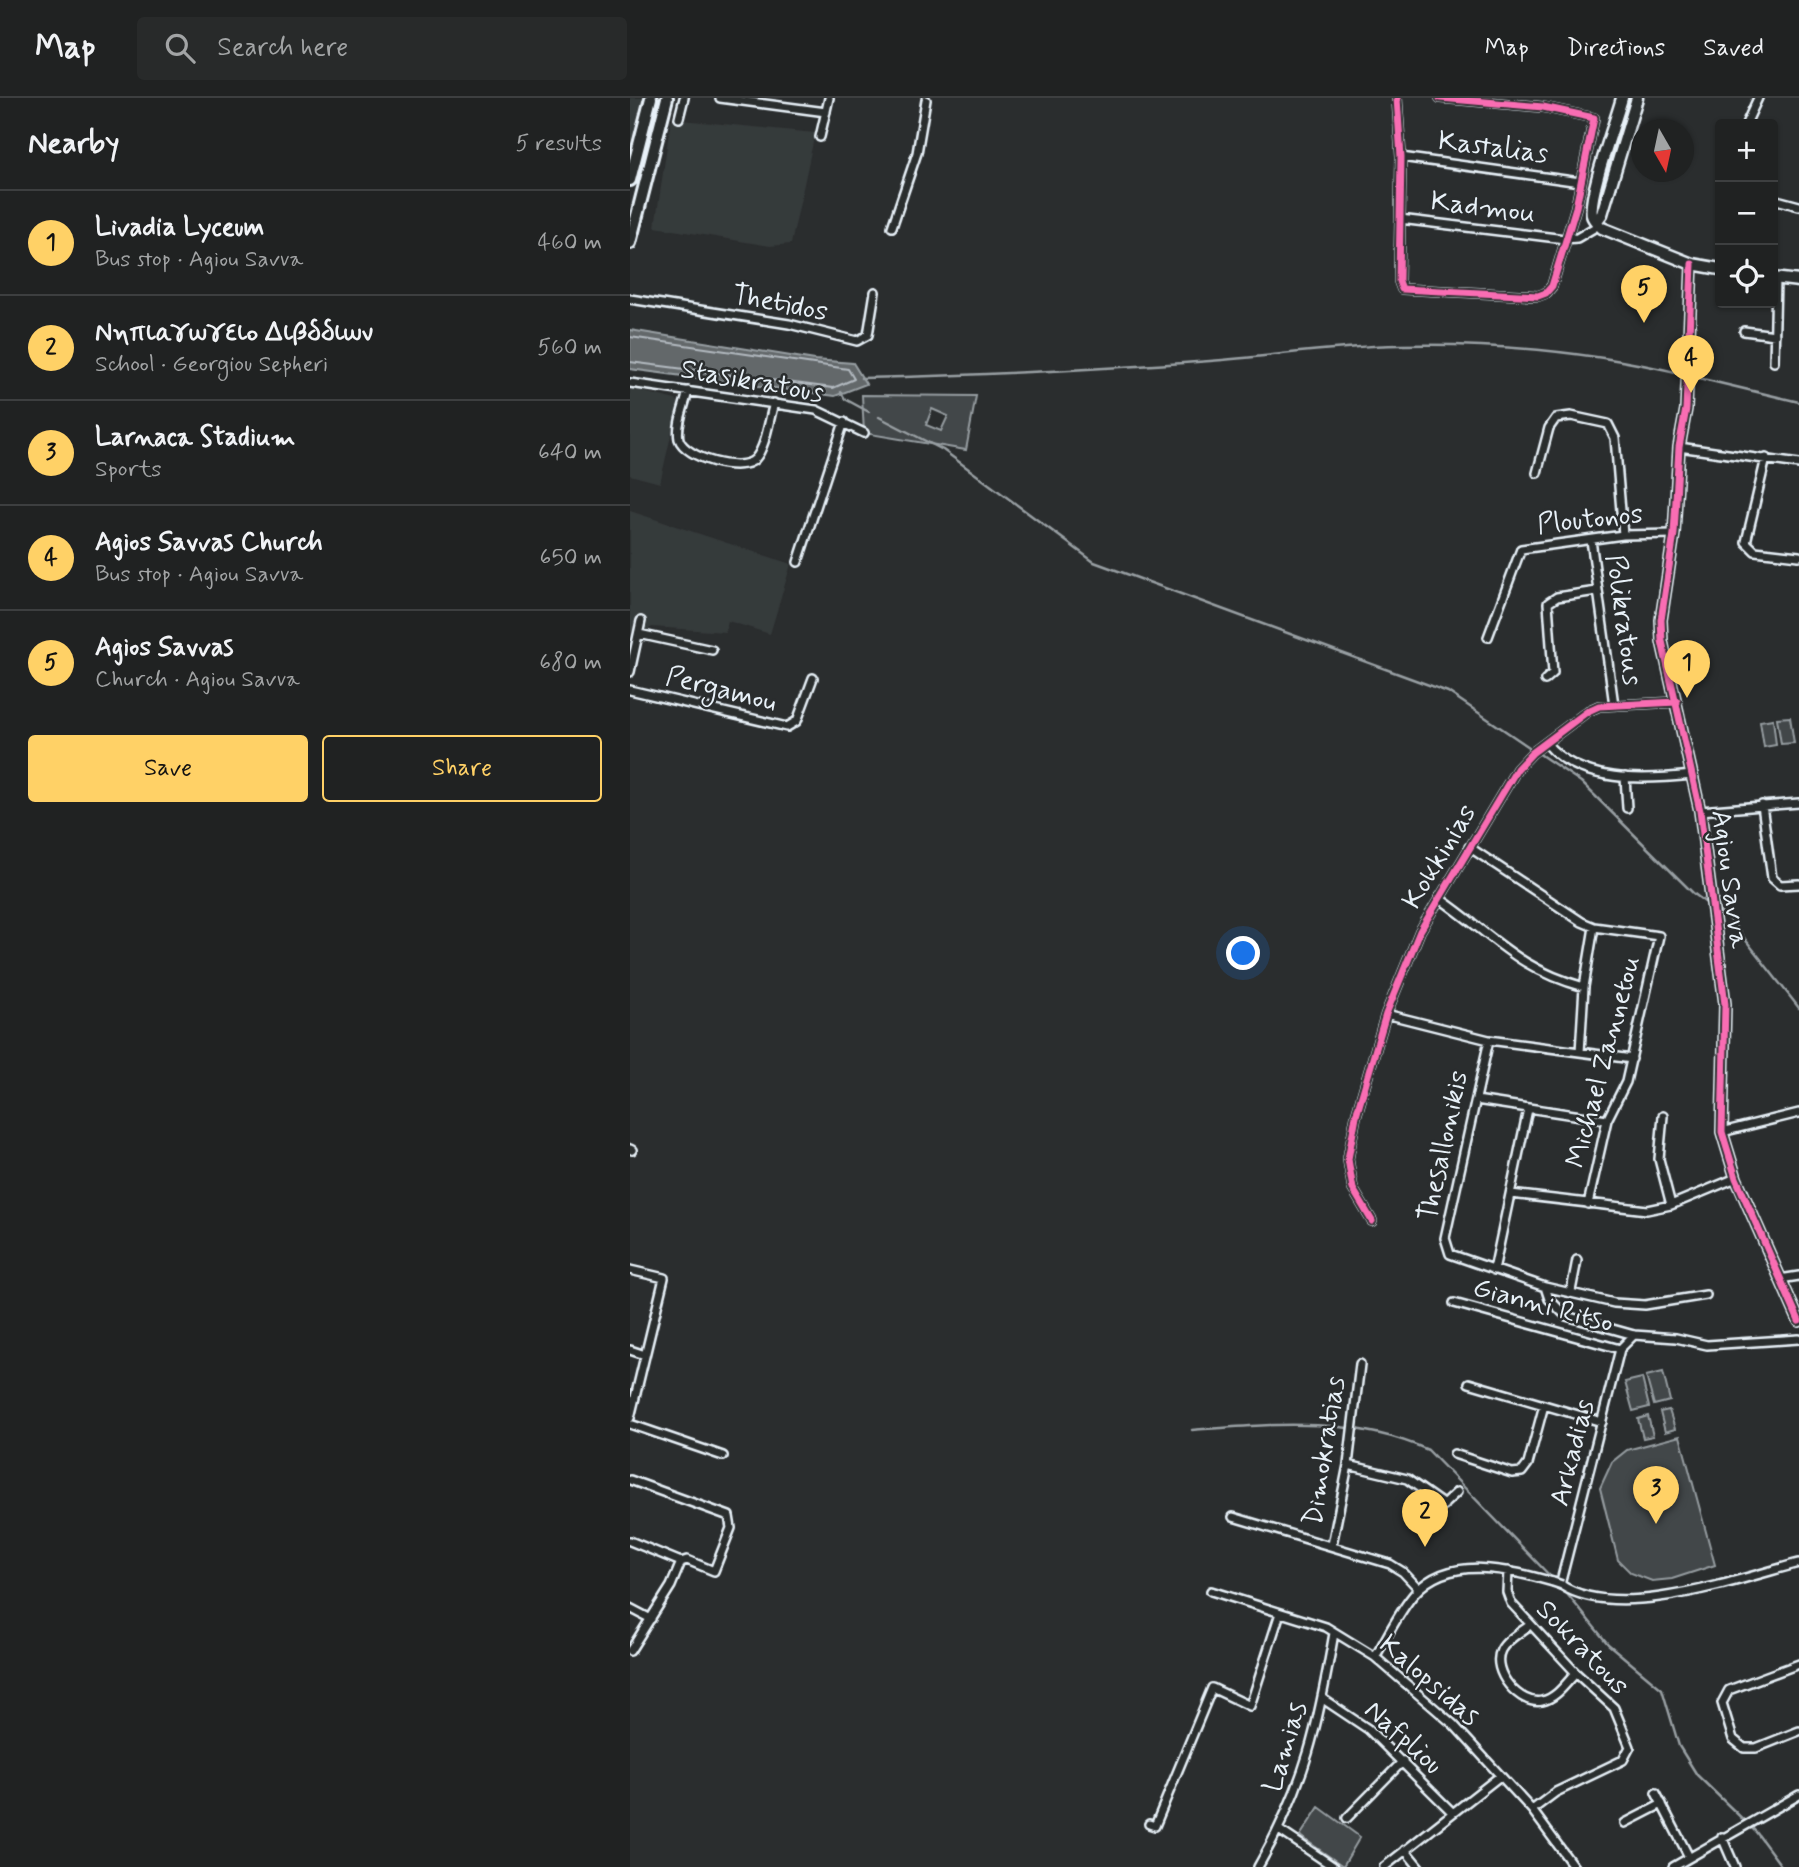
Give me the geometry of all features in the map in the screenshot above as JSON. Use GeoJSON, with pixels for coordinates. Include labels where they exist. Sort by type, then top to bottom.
{"type":"FeatureCollection","features":[{"type":"Feature","properties":{"kind":"main road"},"geometry":{"type":"LineString","coordinates":[[630,180],[651,98]]}},
{"type":"Feature","properties":{"kind":"main road"},"geometry":{"type":"LineString","coordinates":[[630,243],[667,98]]}},
{"type":"Feature","properties":{"kind":"main road"},"geometry":{"type":"LineString","coordinates":[[1622,98],[1595,192],[1592,212],[1597,223],[1692,264],[1715,268]]}},
{"type":"Feature","properties":{"kind":"main road"},"geometry":{"type":"LineString","coordinates":[[1597,223],[1602,215],[1637,98]]}},
{"type":"Feature","properties":{"kind":"main road"},"geometry":{"type":"LineString","coordinates":[[1778,279],[1799,281]]}},
{"type":"Feature","properties":{"kind":"street"},"geometry":{"type":"LineString","coordinates":[[679,118],[684,98]]}},
{"type":"Feature","properties":{"kind":"street"},"geometry":{"type":"LineString","coordinates":[[720,98],[826,112]]}},
{"type":"Feature","properties":{"kind":"street"},"geometry":{"type":"LineString","coordinates":[[820,137],[829,98]]}},
{"type":"Feature","properties":{"kind":"street"},"geometry":{"type":"LineString","coordinates":[[1397,98],[1401,157],[1399,281],[1402,289],[1513,295],[1546,293],[1552,286],[1576,207],[1594,118],[1592,115],[1544,107],[1440,98]]}},
{"type":"Feature","properties":{"kind":"street"},"geometry":{"type":"LineString","coordinates":[[1544,98],[1544,107]]}},
{"type":"Feature","properties":{"kind":"street"},"geometry":{"type":"LineString","coordinates":[[1748,119],[1758,98]]}},
{"type":"Feature","properties":{"kind":"street"},"geometry":{"type":"LineString","coordinates":[[892,228],[916,153],[926,100]]}},
{"type":"Feature","properties":{"kind":"street","name":"Kastalias"},"geometry":{"type":"LineString","coordinates":[[1401,157],[1580,182]]}},
{"type":"Feature","properties":{"kind":"street"},"geometry":{"type":"LineString","coordinates":[[1778,200],[1799,206]]}},
{"type":"Feature","properties":{"kind":"street","name":"Kadmou"},"geometry":{"type":"LineString","coordinates":[[1400,219],[1565,239],[1577,238],[1597,223]]}},
{"type":"Feature","properties":{"kind":"street","name":"Agiou Savva"},"geometry":{"type":"LineString","coordinates":[[1692,264],[1686,409],[1679,447],[1674,534],[1661,621],[1700,811],[1727,1020],[1722,1132],[1736,1178],[1799,1321]]}},
{"type":"Feature","properties":{"kind":"street","name":"Thetidos"},"geometry":{"type":"LineString","coordinates":[[633,298],[802,326],[857,341],[868,335],[875,292]]}},
{"type":"Feature","properties":{"kind":"street"},"geometry":{"type":"LineString","coordinates":[[1774,362],[1775,308]]}},
{"type":"Feature","properties":{"kind":"street"},"geometry":{"type":"LineString","coordinates":[[1744,331],[1775,335]]}},
{"type":"Feature","properties":{"kind":"street","name":"Stasikratous"},"geometry":{"type":"LineString","coordinates":[[630,383],[822,412],[864,433]]}},
{"type":"Feature","properties":{"kind":"street"},"geometry":{"type":"LineString","coordinates":[[688,391],[679,428],[683,446],[694,455],[737,466],[748,464],[757,457],[774,403]]}},
{"type":"Feature","properties":{"kind":"street"},"geometry":{"type":"LineString","coordinates":[[1536,473],[1549,428],[1556,418],[1571,416],[1608,424],[1615,438],[1622,535]]}},
{"type":"Feature","properties":{"kind":"street"},"geometry":{"type":"LineString","coordinates":[[799,562],[844,422]]}},
{"type":"Feature","properties":{"kind":"street"},"geometry":{"type":"LineString","coordinates":[[1679,447],[1799,464]]}},
{"type":"Feature","properties":{"kind":"street"},"geometry":{"type":"LineString","coordinates":[[1766,458],[1746,531],[1747,545],[1758,552],[1799,556]]}},
{"type":"Feature","properties":{"kind":"street","name":"Ploutonos"},"geometry":{"type":"LineString","coordinates":[[1488,638],[1521,549],[1622,535],[1674,534]]}},
{"type":"Feature","properties":{"kind":"street","name":"Polikratous"},"geometry":{"type":"LineString","coordinates":[[1591,540],[1614,705]]}},
{"type":"Feature","properties":{"kind":"street"},"geometry":{"type":"LineString","coordinates":[[1545,680],[1553,673],[1546,611],[1548,603],[1557,597],[1597,591]]}},
{"type":"Feature","properties":{"kind":"street"},"geometry":{"type":"LineString","coordinates":[[630,672],[641,621]]}},
{"type":"Feature","properties":{"kind":"street"},"geometry":{"type":"LineString","coordinates":[[639,634],[712,650]]}},
{"type":"Feature","properties":{"kind":"street","name":"Pergamou"},"geometry":{"type":"LineString","coordinates":[[630,690],[787,727],[797,721],[813,678]]}},
{"type":"Feature","properties":{"kind":"street","name":"Kokkinias"},"geometry":{"type":"LineString","coordinates":[[1372,1221],[1353,1189],[1348,1159],[1356,1116],[1386,1014],[1420,931],[1439,898],[1503,790],[1532,753],[1588,711],[1614,705],[1677,702]]}},
{"type":"Feature","properties":{"kind":"street"},"geometry":{"type":"LineString","coordinates":[[1544,745],[1588,772],[1625,777],[1693,775]]}},
{"type":"Feature","properties":{"kind":"street"},"geometry":{"type":"LineString","coordinates":[[1625,777],[1627,808]]}},
{"type":"Feature","properties":{"kind":"street"},"geometry":{"type":"LineString","coordinates":[[1700,811],[1799,803]]}},
{"type":"Feature","properties":{"kind":"street"},"geometry":{"type":"LineString","coordinates":[[1762,805],[1772,878],[1780,885],[1799,884]]}},
{"type":"Feature","properties":{"kind":"street","name":"Michael Zannetou"},"geometry":{"type":"LineString","coordinates":[[1469,847],[1576,920],[1594,927],[1659,936],[1626,1082],[1607,1120],[1588,1204]]}},
{"type":"Feature","properties":{"kind":"street"},"geometry":{"type":"LineString","coordinates":[[1439,898],[1525,965],[1584,988]]}},
{"type":"Feature","properties":{"kind":"street"},"geometry":{"type":"LineString","coordinates":[[1580,1052],[1584,988],[1594,927]]}},
{"type":"Feature","properties":{"kind":"street","name":"Thesallonikis"},"geometry":{"type":"LineString","coordinates":[[1386,1014],[1489,1040],[1632,1059]]}},
{"type":"Feature","properties":{"kind":"street","name":"Thesallonikis"},"geometry":{"type":"LineString","coordinates":[[1489,1040],[1445,1246],[1456,1258],[1494,1270]]}},
{"type":"Feature","properties":{"kind":"street"},"geometry":{"type":"LineString","coordinates":[[1476,1100],[1607,1120]]}},
{"type":"Feature","properties":{"kind":"street"},"geometry":{"type":"LineString","coordinates":[[1528,1109],[1494,1270],[1545,1287],[1631,1305],[1706,1296]]}},
{"type":"Feature","properties":{"kind":"street"},"geometry":{"type":"LineString","coordinates":[[1722,1132],[1799,1113]]}},
{"type":"Feature","properties":{"kind":"street"},"geometry":{"type":"LineString","coordinates":[[1663,1116],[1658,1159],[1671,1205]]}},
{"type":"Feature","properties":{"kind":"street"},"geometry":{"type":"LineString","coordinates":[[1511,1194],[1629,1210],[1671,1205],[1736,1178]]}},
{"type":"Feature","properties":{"kind":"street"},"geometry":{"type":"LineString","coordinates":[[1571,1291],[1577,1260]]}},
{"type":"Feature","properties":{"kind":"street"},"geometry":{"type":"LineString","coordinates":[[630,1270],[664,1278],[630,1418]]}},
{"type":"Feature","properties":{"kind":"street"},"geometry":{"type":"LineString","coordinates":[[1780,1279],[1799,1276]]}},
{"type":"Feature","properties":{"kind":"street"},"geometry":{"type":"LineString","coordinates":[[1545,1287],[1549,1299],[1566,1316],[1634,1335],[1676,1338],[1707,1345],[1799,1339]]}},
{"type":"Feature","properties":{"kind":"street","name":"Gianni Ritso"},"geometry":{"type":"LineString","coordinates":[[1454,1303],[1620,1349]]}},
{"type":"Feature","properties":{"kind":"street"},"geometry":{"type":"LineString","coordinates":[[1620,1349],[1634,1335]]}},
{"type":"Feature","properties":{"kind":"street","name":"Arkadias"},"geometry":{"type":"LineString","coordinates":[[1558,1584],[1620,1349]]}},
{"type":"Feature","properties":{"kind":"street"},"geometry":{"type":"LineString","coordinates":[[630,1350],[645,1354]]}},
{"type":"Feature","properties":{"kind":"street","name":"Dimokratias"},"geometry":{"type":"LineString","coordinates":[[1332,1545],[1348,1465],[1360,1364]]}},
{"type":"Feature","properties":{"kind":"street"},"geometry":{"type":"LineString","coordinates":[[1469,1383],[1602,1422]]}},
{"type":"Feature","properties":{"kind":"street"},"geometry":{"type":"LineString","coordinates":[[1454,1454],[1512,1473],[1522,1472],[1528,1464],[1545,1405]]}},
{"type":"Feature","properties":{"kind":"street"},"geometry":{"type":"LineString","coordinates":[[630,1424],[723,1456]]}},
{"type":"Feature","properties":{"kind":"street"},"geometry":{"type":"LineString","coordinates":[[1348,1465],[1407,1479],[1444,1505]]}},
{"type":"Feature","properties":{"kind":"street"},"geometry":{"type":"LineString","coordinates":[[630,1480],[729,1516],[732,1528],[714,1571],[687,1560],[681,1562],[630,1541]]}},
{"type":"Feature","properties":{"kind":"street"},"geometry":{"type":"LineString","coordinates":[[1426,1521],[1457,1492]]}},
{"type":"Feature","properties":{"kind":"street"},"geometry":{"type":"LineString","coordinates":[[1233,1517],[1332,1545],[1395,1567],[1419,1589]]}},
{"type":"Feature","properties":{"kind":"street"},"geometry":{"type":"LineString","coordinates":[[630,1651],[651,1619],[681,1562]]}},
{"type":"Feature","properties":{"kind":"street"},"geometry":{"type":"LineString","coordinates":[[1375,1657],[1419,1589],[1460,1570],[1486,1567],[1507,1570],[1609,1598],[1639,1601],[1665,1598],[1799,1563]]}},
{"type":"Feature","properties":{"kind":"street","name":"Sokratous"},"geometry":{"type":"LineString","coordinates":[[1507,1570],[1507,1596],[1530,1625],[1616,1711],[1629,1745],[1628,1754],[1556,1792],[1532,1810]]}},
{"type":"Feature","properties":{"kind":"street","name":"Kalopsidas"},"geometry":{"type":"LineString","coordinates":[[1211,1591],[1326,1627],[1375,1657],[1446,1718],[1532,1810],[1574,1867]]}},
{"type":"Feature","properties":{"kind":"street"},"geometry":{"type":"LineString","coordinates":[[630,1608],[651,1619]]}},
{"type":"Feature","properties":{"kind":"street"},"geometry":{"type":"LineString","coordinates":[[1149,1824],[1155,1826],[1212,1688],[1250,1706],[1280,1613]]}},
{"type":"Feature","properties":{"kind":"street"},"geometry":{"type":"LineString","coordinates":[[1530,1625],[1503,1646],[1499,1657],[1502,1675],[1522,1698],[1534,1702],[1547,1700],[1576,1673]]}},
{"type":"Feature","properties":{"kind":"street","name":"Lamias"},"geometry":{"type":"LineString","coordinates":[[1258,1867],[1279,1830],[1305,1771],[1323,1699],[1334,1633]]}},
{"type":"Feature","properties":{"kind":"street"},"geometry":{"type":"LineString","coordinates":[[1799,1664],[1729,1690],[1722,1699],[1733,1739],[1741,1747],[1756,1748],[1799,1731]]}},
{"type":"Feature","properties":{"kind":"street","name":"Nafpliou"},"geometry":{"type":"LineString","coordinates":[[1323,1699],[1359,1723],[1403,1761],[1452,1812]]}},
{"type":"Feature","properties":{"kind":"street"},"geometry":{"type":"LineString","coordinates":[[1347,1818],[1403,1761]]}},
{"type":"Feature","properties":{"kind":"street"},"geometry":{"type":"LineString","coordinates":[[1384,1867],[1500,1776]]}},
{"type":"Feature","properties":{"kind":"street"},"geometry":{"type":"LineString","coordinates":[[1656,1793],[1689,1857]]}},
{"type":"Feature","properties":{"kind":"street"},"geometry":{"type":"LineString","coordinates":[[1672,1867],[1799,1795]]}},
{"type":"Feature","properties":{"kind":"street"},"geometry":{"type":"LineString","coordinates":[[1625,1823],[1661,1804]]}},
{"type":"Feature","properties":{"kind":"street"},"geometry":{"type":"LineString","coordinates":[[1279,1830],[1334,1867]]}},
{"type":"Feature","properties":{"kind":"street"},"geometry":{"type":"LineString","coordinates":[[1722,1837],[1735,1867]]}},
{"type":"Feature","properties":{"kind":"street"},"geometry":{"type":"LineString","coordinates":[[1405,1850],[1419,1867]]}},
{"type":"Feature","properties":{"kind":"shaded area"},"geometry":{"type":"Polygon","coordinates":[[[630,98],[651,98],[638,147],[630,146],[630,98]]]}},
{"type":"Feature","properties":{"kind":"shaded area"},"geometry":{"type":"Polygon","coordinates":[[[671,119],[815,133],[791,244],[770,246],[655,227],[671,119]]]}},
{"type":"Feature","properties":{"kind":"shaded area"},"geometry":{"type":"Polygon","coordinates":[[[630,388],[679,401],[660,483],[630,475],[630,388]]]}},
{"type":"Feature","properties":{"kind":"shaded area"},"geometry":{"type":"Polygon","coordinates":[[[862,395],[976,396],[966,450],[864,433],[862,395]],[[932,409],[926,425],[941,431],[948,416],[932,409]]]}},
{"type":"Feature","properties":{"kind":"shaded area"},"geometry":{"type":"Polygon","coordinates":[[[630,511],[791,564],[770,634],[728,621],[725,632],[652,627],[645,632],[630,631],[630,511]]]}},
{"type":"Feature","properties":{"kind":"shaded area"},"geometry":{"type":"Polygon","coordinates":[[[1790,717],[1794,743],[1781,744],[1777,718],[1790,717]]]}},
{"type":"Feature","properties":{"kind":"shaded area"},"geometry":{"type":"Polygon","coordinates":[[[1773,719],[1776,745],[1764,747],[1760,721],[1773,719]]]}},
{"type":"Feature","properties":{"kind":"shaded area"},"geometry":{"type":"Polygon","coordinates":[[[1663,1372],[1670,1401],[1654,1405],[1646,1376],[1663,1372]]]}},
{"type":"Feature","properties":{"kind":"shaded area"},"geometry":{"type":"Polygon","coordinates":[[[1642,1378],[1649,1407],[1633,1411],[1625,1382],[1642,1378]]]}},
{"type":"Feature","properties":{"kind":"shaded area"},"geometry":{"type":"Polygon","coordinates":[[[1669,1410],[1675,1429],[1665,1432],[1660,1412],[1669,1410]]]}},
{"type":"Feature","properties":{"kind":"shaded area"},"geometry":{"type":"Polygon","coordinates":[[[1648,1416],[1653,1436],[1643,1438],[1638,1419],[1648,1416]]]}},
{"type":"Feature","properties":{"kind":"shaded area"},"geometry":{"type":"Polygon","coordinates":[[[1680,1436],[1715,1565],[1672,1579],[1652,1581],[1631,1573],[1618,1560],[1600,1488],[1612,1462],[1627,1450],[1680,1436]]]}},
{"type":"Feature","properties":{"kind":"shaded area"},"geometry":{"type":"Polygon","coordinates":[[[1319,1807],[1360,1837],[1343,1866],[1300,1836],[1319,1807]]]}},
{"type":"Feature","properties":{"kind":"water"},"geometry":{"type":"Polygon","coordinates":[[[630,330],[815,360],[853,363],[866,384],[835,396],[630,369],[630,330]]]}},
{"type":"Feature","properties":{"kind":"waterway"},"geometry":{"type":"LineString","coordinates":[[861,378],[1123,367],[1400,345],[1543,350],[1650,366],[1684,374]]}},
{"type":"Feature","properties":{"kind":"waterway"},"geometry":{"type":"LineString","coordinates":[[1690,376],[1799,402]]}},
{"type":"Feature","properties":{"kind":"waterway"},"geometry":{"type":"LineString","coordinates":[[841,392],[845,399],[869,412]]}},
{"type":"Feature","properties":{"kind":"waterway"},"geometry":{"type":"LineString","coordinates":[[879,417],[943,450],[1094,562],[1448,692],[1532,749]]}},
{"type":"Feature","properties":{"kind":"waterway"},"geometry":{"type":"LineString","coordinates":[[1538,753],[1581,782],[1693,893],[1710,906]]}},
{"type":"Feature","properties":{"kind":"waterway"},"geometry":{"type":"LineString","coordinates":[[1716,909],[1730,920],[1799,1008]]}},
{"type":"Feature","properties":{"kind":"waterway"},"geometry":{"type":"LineString","coordinates":[[1192,1430],[1282,1425],[1341,1427],[1399,1439],[1428,1450],[1553,1579]]}},
{"type":"Feature","properties":{"kind":"waterway"},"geometry":{"type":"LineString","coordinates":[[1563,1589],[1608,1644],[1662,1689],[1679,1746],[1697,1775],[1756,1832],[1782,1867]]}},
{"type":"Feature","properties":{"kind":"cycle path"},"geometry":{"type":"LineString","coordinates":[[1397,98],[1401,157],[1399,281],[1402,289],[1538,296],[1546,293],[1552,286],[1576,207],[1594,118],[1543,107],[1440,98]]}},
{"type":"Feature","properties":{"kind":"cycle path"},"geometry":{"type":"LineString","coordinates":[[1692,264],[1686,409],[1679,447],[1674,534],[1661,620],[1662,641],[1700,811],[1725,1004],[1722,1132],[1736,1178],[1799,1321]]}},
{"type":"Feature","properties":{"kind":"cycle path"},"geometry":{"type":"LineString","coordinates":[[1372,1221],[1353,1189],[1348,1159],[1356,1116],[1386,1014],[1420,931],[1517,769],[1532,753],[1588,711],[1599,706],[1677,702]]}},
{"type":"Feature","properties":{"kind":"place","name":"Agios Savvas"},"geometry":{"type":"Point","coordinates":[1644,323]}},
{"type":"Feature","properties":{"kind":"place","name":"Agios Savvas Church"},"geometry":{"type":"Point","coordinates":[1691,393]}},
{"type":"Feature","properties":{"kind":"place","name":"Livadia Lyceum"},"geometry":{"type":"Point","coordinates":[1687,698]}},
{"type":"Feature","properties":{"kind":"place","name":"Larnaca Stadium"},"geometry":{"type":"Point","coordinates":[1656,1524]}},
{"type":"Feature","properties":{"kind":"place","name":"Νηπιαγωγειο Διβδδιων"},"geometry":{"type":"Point","coordinates":[1425,1547]}}]}
